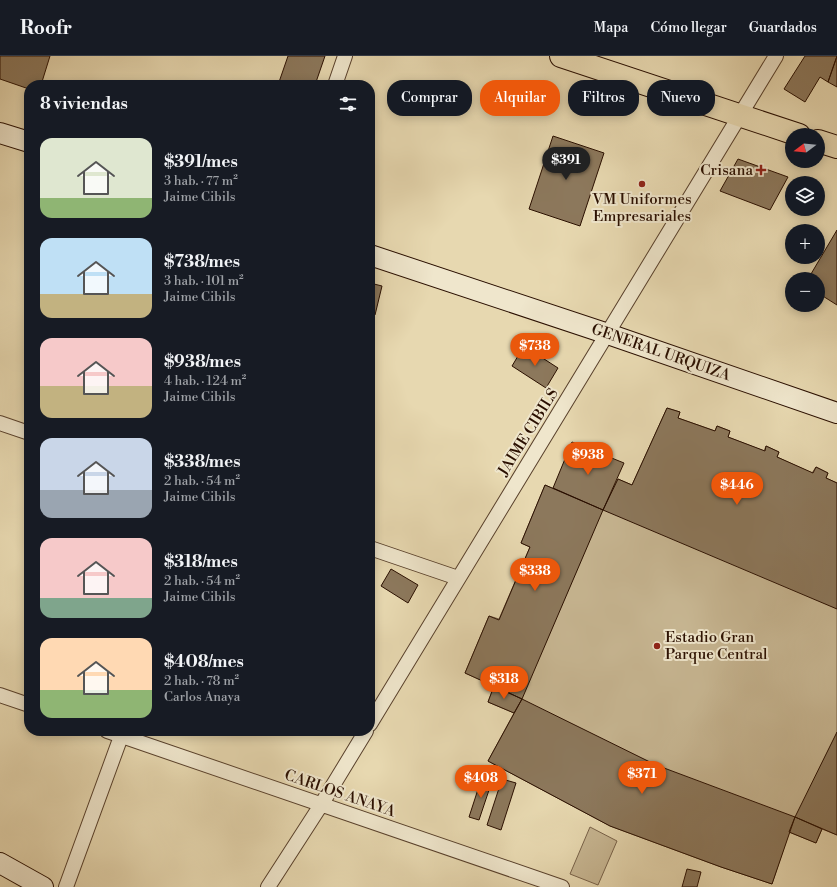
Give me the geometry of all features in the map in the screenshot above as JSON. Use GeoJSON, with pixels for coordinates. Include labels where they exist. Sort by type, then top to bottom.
{"type":"FeatureCollection","features":[{"type":"Feature","properties":{"kind":"main road"},"geometry":{"type":"LineString","coordinates":[[561,56],[785,130]]}},
{"type":"Feature","properties":{"kind":"main road"},"geometry":{"type":"LineString","coordinates":[[825,144],[837,148]]}},
{"type":"Feature","properties":{"kind":"street"},"geometry":{"type":"LineString","coordinates":[[337,80],[345,56]]}},
{"type":"Feature","properties":{"kind":"street","name":"JAIME CIBILS"},"geometry":{"type":"LineString","coordinates":[[375,716],[776,56]]}},
{"type":"Feature","properties":{"kind":"street"},"geometry":{"type":"LineString","coordinates":[[0,133],[24,140]]}},
{"type":"Feature","properties":{"kind":"street","name":"GENERAL URQUIZA"},"geometry":{"type":"LineString","coordinates":[[375,257],[608,334],[837,413]]}},
{"type":"Feature","properties":{"kind":"street"},"geometry":{"type":"LineString","coordinates":[[0,423],[24,430]]}},
{"type":"Feature","properties":{"kind":"street"},"geometry":{"type":"LineString","coordinates":[[375,550],[458,578]]}},
{"type":"Feature","properties":{"kind":"street"},"geometry":{"type":"LineString","coordinates":[[0,695],[24,703]]}},
{"type":"Feature","properties":{"kind":"street"},"geometry":{"type":"LineString","coordinates":[[66,887],[121,736]]}},
{"type":"Feature","properties":{"kind":"street","name":"CARLOS ANAYA"},"geometry":{"type":"LineString","coordinates":[[130,736],[321,805],[562,887]]}},
{"type":"Feature","properties":{"kind":"street"},"geometry":{"type":"LineString","coordinates":[[268,887],[321,805],[363,736]]}},
{"type":"Feature","properties":{"kind":"street"},"geometry":{"type":"LineString","coordinates":[[0,863],[43,887]]}},
{"type":"Feature","properties":{"kind":"shaded area","name":"Estadio Gran Parque Central"},"geometry":{"type":"Polygon","coordinates":[[[667,408],[680,412],[678,418],[715,431],[717,426],[730,431],[728,437],[764,451],[766,446],[779,452],[777,457],[812,473],[816,467],[828,473],[826,478],[837,483],[837,835],[822,829],[816,843],[789,832],[772,884],[610,826],[488,761],[514,713],[488,702],[494,686],[465,673],[489,616],[499,619],[530,547],[521,543],[545,485],[603,510],[618,479],[632,485],[667,408]]]}},
{"type":"Feature","properties":{"kind":"shaded area"},"geometry":{"type":"Polygon","coordinates":[[[590,827],[617,841],[598,885],[570,874],[590,827]]]}},
{"type":"Feature","properties":{"kind":"building"},"geometry":{"type":"Polygon","coordinates":[[[0,56],[50,56],[43,80],[24,80],[24,87],[0,79],[0,56]]]}},
{"type":"Feature","properties":{"kind":"building"},"geometry":{"type":"Polygon","coordinates":[[[288,56],[325,56],[317,80],[280,80],[288,56]]]}},
{"type":"Feature","properties":{"kind":"building"},"geometry":{"type":"Polygon","coordinates":[[[805,56],[837,56],[828,82],[820,77],[805,102],[784,89],[805,56]]]}},
{"type":"Feature","properties":{"kind":"building"},"geometry":{"type":"Polygon","coordinates":[[[837,56],[837,87],[828,82],[837,56]]]}},
{"type":"Feature","properties":{"kind":"building"},"geometry":{"type":"Polygon","coordinates":[[[553,136],[604,153],[580,226],[529,209],[553,136]]]}},
{"type":"Feature","properties":{"kind":"building"},"geometry":{"type":"Polygon","coordinates":[[[738,159],[785,176],[785,182],[770,210],[720,191],[738,159]]]}},
{"type":"Feature","properties":{"kind":"building"},"geometry":{"type":"Polygon","coordinates":[[[837,230],[837,305],[825,297],[825,272],[812,272],[817,264],[825,264],[825,250],[837,230]]]}},
{"type":"Feature","properties":{"kind":"building"},"geometry":{"type":"Polygon","coordinates":[[[375,284],[382,286],[375,315],[375,284]]]}},
{"type":"Feature","properties":{"kind":"building"},"geometry":{"type":"Polygon","coordinates":[[[524,346],[558,368],[546,388],[512,366],[524,346]]]}},
{"type":"Feature","properties":{"kind":"building"},"geometry":{"type":"Polygon","coordinates":[[[667,408],[680,412],[678,418],[715,431],[717,426],[730,431],[728,437],[765,451],[766,446],[779,452],[777,457],[813,473],[816,467],[828,473],[826,478],[837,483],[837,609],[603,510],[618,479],[632,485],[667,408]]]}},
{"type":"Feature","properties":{"kind":"building"},"geometry":{"type":"Polygon","coordinates":[[[572,442],[624,463],[603,510],[553,488],[572,442]]]}},
{"type":"Feature","properties":{"kind":"building"},"geometry":{"type":"Polygon","coordinates":[[[545,485],[603,510],[522,699],[465,673],[489,616],[499,620],[530,547],[521,543],[545,485]]]}},
{"type":"Feature","properties":{"kind":"building"},"geometry":{"type":"Polygon","coordinates":[[[391,569],[418,585],[408,603],[381,586],[391,569]]]}},
{"type":"Feature","properties":{"kind":"building"},"geometry":{"type":"Polygon","coordinates":[[[494,686],[522,699],[514,713],[488,702],[494,686]]]}},
{"type":"Feature","properties":{"kind":"building"},"geometry":{"type":"Polygon","coordinates":[[[522,699],[656,765],[795,817],[772,884],[610,826],[488,761],[522,699]]]}},
{"type":"Feature","properties":{"kind":"building"},"geometry":{"type":"Polygon","coordinates":[[[837,732],[837,835],[795,817],[837,732]]]}},
{"type":"Feature","properties":{"kind":"building"},"geometry":{"type":"Polygon","coordinates":[[[482,777],[492,781],[479,820],[469,817],[482,777]]]}},
{"type":"Feature","properties":{"kind":"building"},"geometry":{"type":"Polygon","coordinates":[[[502,779],[516,783],[501,830],[487,825],[502,779]]]}},
{"type":"Feature","properties":{"kind":"building"},"geometry":{"type":"Polygon","coordinates":[[[795,817],[822,829],[816,843],[789,832],[795,817]]]}},
{"type":"Feature","properties":{"kind":"building"},"geometry":{"type":"Polygon","coordinates":[[[687,869],[701,872],[697,887],[682,887],[687,869]]]}},
{"type":"Feature","properties":{"kind":"place","name":"Crisana"},"geometry":{"type":"Point","coordinates":[761,170]}},
{"type":"Feature","properties":{"kind":"place","name":"VM Uniformes Empresariales"},"geometry":{"type":"Point","coordinates":[642,184]}},
{"type":"Feature","properties":{"kind":"place","name":"Estadio Gran Parque Central"},"geometry":{"type":"Point","coordinates":[657,646]}}]}
